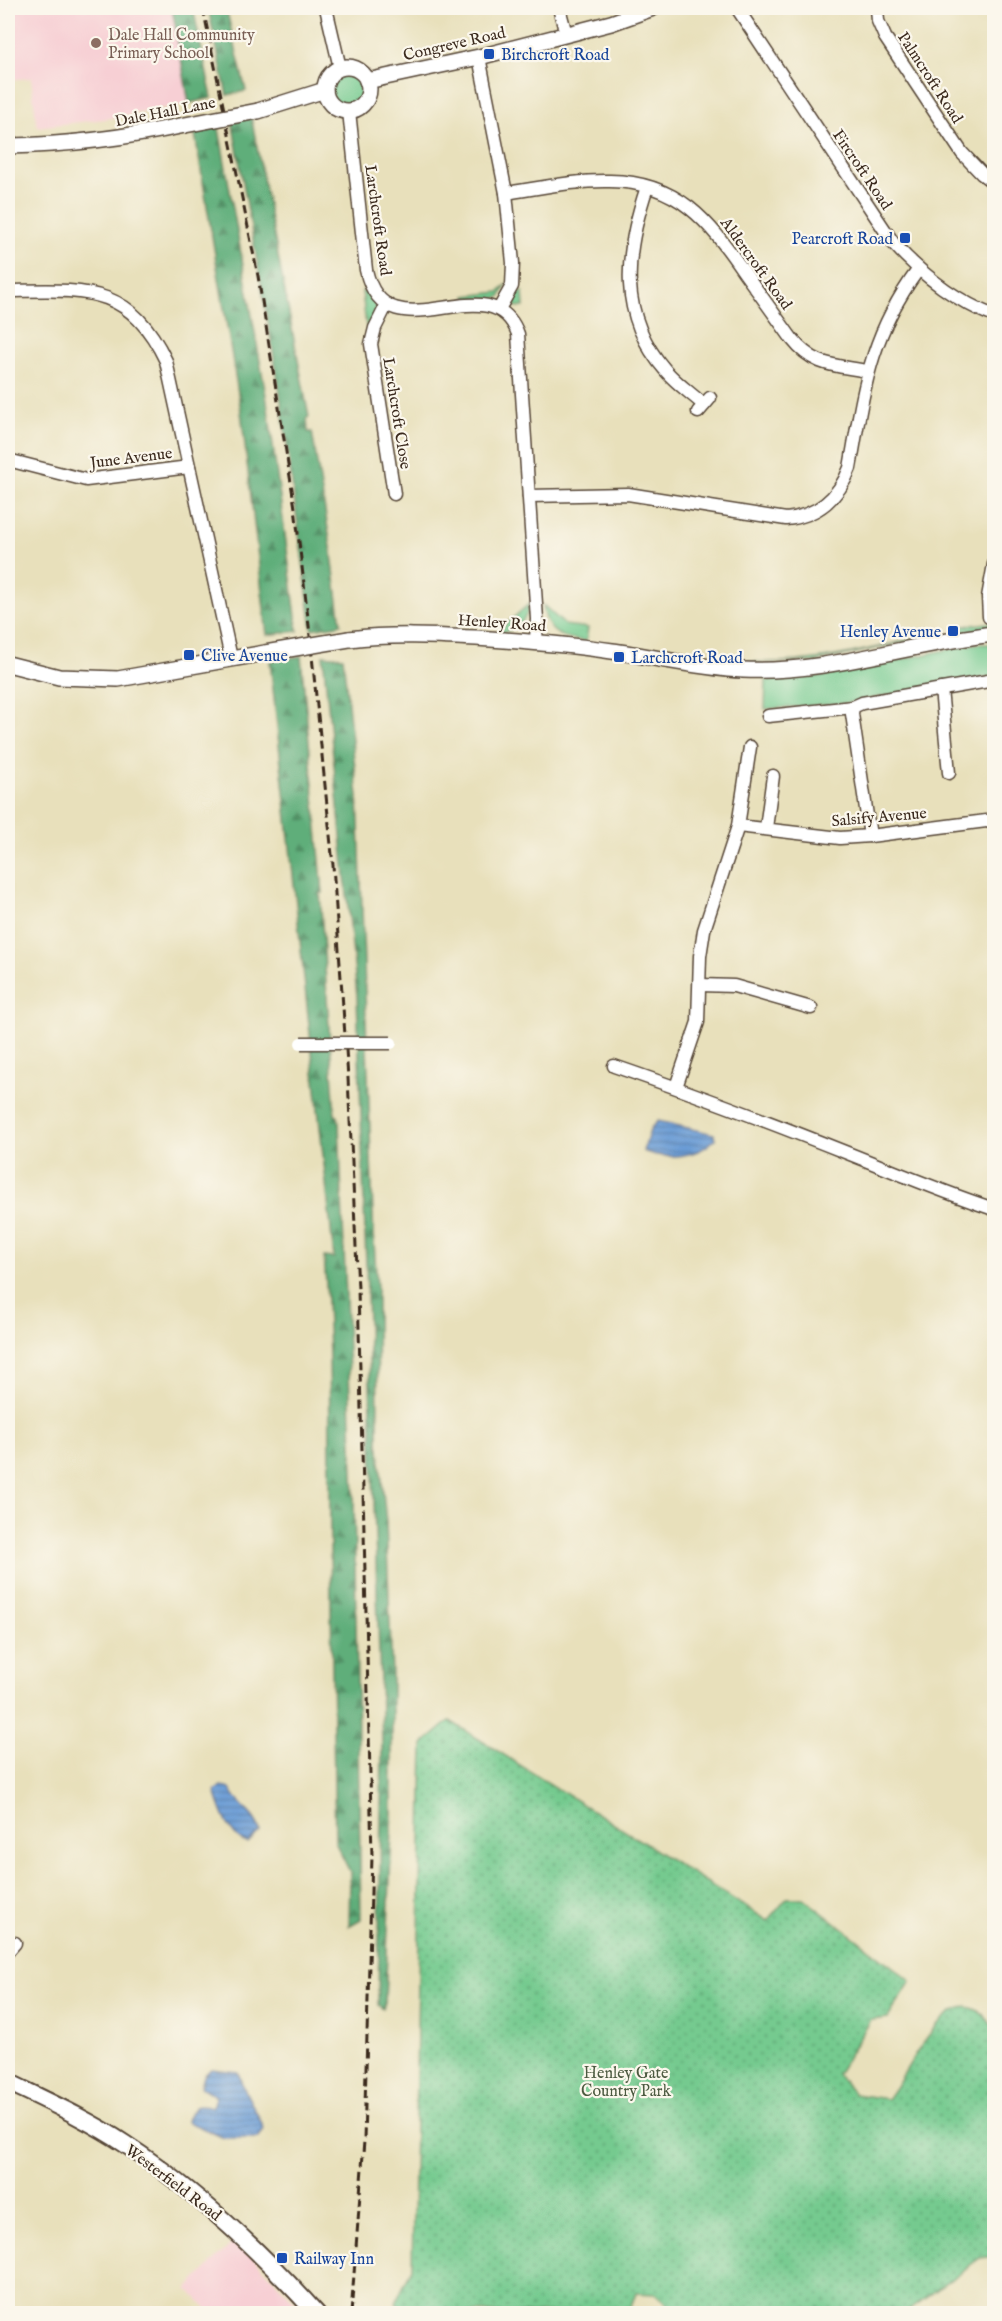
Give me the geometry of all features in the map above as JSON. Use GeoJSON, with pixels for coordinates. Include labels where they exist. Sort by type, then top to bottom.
{"type":"FeatureCollection","features":[{"type":"Feature","properties":{"kind":"main road","name":"Westerfield Road"},"geometry":{"type":"LineString","coordinates":[[8,2082],[124,2143],[165,2172],[243,2236],[317,2313]]}},
{"type":"Feature","properties":{"kind":"street"},"geometry":{"type":"LineString","coordinates":[[326,8],[340,68]]}},
{"type":"Feature","properties":{"kind":"street"},"geometry":{"type":"LineString","coordinates":[[559,8],[566,34]]}},
{"type":"Feature","properties":{"kind":"street","name":"Congreve Road"},"geometry":{"type":"LineString","coordinates":[[367,81],[479,57],[618,21],[652,8]]}},
{"type":"Feature","properties":{"kind":"street","name":"Fircroft Road"},"geometry":{"type":"LineString","coordinates":[[737,8],[879,224],[918,270],[963,302],[994,316]]}},
{"type":"Feature","properties":{"kind":"street","name":"Palmcroft Road"},"geometry":{"type":"LineString","coordinates":[[877,8],[878,21],[885,37],[948,132],[971,163],[994,183]]}},
{"type":"Feature","properties":{"kind":"street"},"geometry":{"type":"LineString","coordinates":[[479,57],[506,193],[514,276],[510,292],[499,309]]}},
{"type":"Feature","properties":{"kind":"street"},"geometry":{"type":"LineString","coordinates":[[347,67],[359,71],[367,81],[369,87],[366,100],[356,109],[342,111],[330,103],[325,90],[327,79],[340,68],[347,67]]}},
{"type":"Feature","properties":{"kind":"street","name":"Dale Hall Lane"},"geometry":{"type":"LineString","coordinates":[[8,146],[76,144],[135,136],[258,111],[325,90]]}},
{"type":"Feature","properties":{"kind":"street","name":"Larchcroft Road"},"geometry":{"type":"LineString","coordinates":[[349,111],[366,270],[374,291],[387,304]]}},
{"type":"Feature","properties":{"kind":"street","name":"Aldercroft Road"},"geometry":{"type":"LineString","coordinates":[[506,193],[601,181],[626,182],[672,196],[705,220],[806,355],[827,364],[867,371]]}},
{"type":"Feature","properties":{"kind":"street"},"geometry":{"type":"LineString","coordinates":[[647,187],[636,221],[630,255],[632,301],[641,332],[657,360],[704,405]]}},
{"type":"Feature","properties":{"kind":"street"},"geometry":{"type":"LineString","coordinates":[[529,496],[628,494],[786,519],[807,515],[828,502],[845,481],[850,468],[867,371],[894,305],[918,270]]}},
{"type":"Feature","properties":{"kind":"street"},"geometry":{"type":"LineString","coordinates":[[8,291],[84,291],[103,296],[118,304],[147,327],[166,361],[231,658]]}},
{"type":"Feature","properties":{"kind":"street"},"geometry":{"type":"LineString","coordinates":[[387,304],[410,312],[473,304],[488,305],[499,309],[512,321],[519,342],[536,642]]}},
{"type":"Feature","properties":{"kind":"street","name":"Larchcroft Close"},"geometry":{"type":"LineString","coordinates":[[387,304],[375,328],[371,344],[394,494]]}},
{"type":"Feature","properties":{"kind":"street","name":"June Avenue"},"geometry":{"type":"LineString","coordinates":[[8,460],[86,480],[189,467]]}},
{"type":"Feature","properties":{"kind":"street"},"geometry":{"type":"LineString","coordinates":[[989,617],[988,597],[994,564]]}},
{"type":"Feature","properties":{"kind":"street","name":"Henley Road"},"geometry":{"type":"LineString","coordinates":[[8,664],[59,676],[104,679],[139,676],[349,639],[427,636],[536,642],[610,650],[710,667],[771,670],[836,664],[943,641],[994,634]]}},
{"type":"Feature","properties":{"kind":"street"},"geometry":{"type":"LineString","coordinates":[[768,716],[853,707],[862,703],[994,680]]}},
{"type":"Feature","properties":{"kind":"street"},"geometry":{"type":"LineString","coordinates":[[941,689],[949,773]]}},
{"type":"Feature","properties":{"kind":"street"},"geometry":{"type":"LineString","coordinates":[[853,707],[852,714],[870,836]]}},
{"type":"Feature","properties":{"kind":"street"},"geometry":{"type":"LineString","coordinates":[[676,1087],[698,1022],[700,956],[704,930],[738,826],[750,747]]}},
{"type":"Feature","properties":{"kind":"street"},"geometry":{"type":"LineString","coordinates":[[766,828],[772,776]]}},
{"type":"Feature","properties":{"kind":"street","name":"Salsify Avenue"},"geometry":{"type":"LineString","coordinates":[[738,826],[840,838],[994,820]]}},
{"type":"Feature","properties":{"kind":"street"},"geometry":{"type":"LineString","coordinates":[[700,985],[734,986],[811,1008]]}},
{"type":"Feature","properties":{"kind":"street"},"geometry":{"type":"LineString","coordinates":[[301,1043],[391,1043]]}},
{"type":"Feature","properties":{"kind":"street"},"geometry":{"type":"LineString","coordinates":[[614,1066],[676,1087],[994,1209]]}},
{"type":"Feature","properties":{"kind":"shaded area","name":"Dale Hall Community Primary School"},"geometry":{"type":"Polygon","coordinates":[[[8,8],[178,8],[197,102],[106,119],[37,127],[31,78],[8,80],[8,8]]]}},
{"type":"Feature","properties":{"kind":"shaded area"},"geometry":{"type":"Polygon","coordinates":[[[236,2239],[298,2305],[291,2313],[212,2313],[187,2289],[236,2239]]]}},
{"type":"Feature","properties":{"kind":"green space"},"geometry":{"type":"Polygon","coordinates":[[[172,8],[193,8],[212,98],[189,103],[172,8]]]}},
{"type":"Feature","properties":{"kind":"green space"},"geometry":{"type":"Polygon","coordinates":[[[208,8],[226,8],[246,91],[227,95],[208,8]]]}},
{"type":"Feature","properties":{"kind":"green space"},"geometry":{"type":"Polygon","coordinates":[[[347,72],[359,77],[364,89],[359,101],[347,106],[335,101],[330,89],[335,77],[347,72]]]}},
{"type":"Feature","properties":{"kind":"green space"},"geometry":{"type":"Polygon","coordinates":[[[251,116],[309,417],[307,418],[308,432],[312,432],[341,624],[312,629],[278,380],[232,120],[251,116]]]}},
{"type":"Feature","properties":{"kind":"green space"},"geometry":{"type":"Polygon","coordinates":[[[218,123],[267,401],[298,631],[267,635],[241,411],[194,128],[218,123]]]}},
{"type":"Feature","properties":{"kind":"green space"},"geometry":{"type":"Polygon","coordinates":[[[507,284],[500,297],[497,298],[467,299],[466,296],[499,292],[507,284]]]}},
{"type":"Feature","properties":{"kind":"green space"},"geometry":{"type":"Polygon","coordinates":[[[362,291],[368,292],[377,306],[371,326],[366,326],[362,291]]]}},
{"type":"Feature","properties":{"kind":"green space"},"geometry":{"type":"Polygon","coordinates":[[[523,292],[524,307],[509,306],[514,293],[523,292]]]}},
{"type":"Feature","properties":{"kind":"green space"},"geometry":{"type":"Polygon","coordinates":[[[529,604],[526,616],[518,625],[508,631],[496,633],[529,604]]]}},
{"type":"Feature","properties":{"kind":"green space"},"geometry":{"type":"Polygon","coordinates":[[[543,605],[565,625],[588,628],[586,641],[556,633],[547,622],[543,605]]]}},
{"type":"Feature","properties":{"kind":"green space"},"geometry":{"type":"Polygon","coordinates":[[[994,622],[994,628],[959,632],[958,627],[994,622]]]}},
{"type":"Feature","properties":{"kind":"green space"},"geometry":{"type":"Polygon","coordinates":[[[914,638],[916,640],[814,662],[733,663],[658,652],[659,649],[743,661],[796,661],[855,652],[914,638]]]}},
{"type":"Feature","properties":{"kind":"green space"},"geometry":{"type":"Polygon","coordinates":[[[974,644],[994,644],[994,676],[847,703],[765,709],[766,680],[823,676],[974,644]]]}},
{"type":"Feature","properties":{"kind":"green space"},"geometry":{"type":"Polygon","coordinates":[[[323,655],[343,657],[358,796],[377,1287],[378,1440],[386,1522],[392,1674],[392,1829],[383,2009],[378,2005],[382,1742],[357,996],[323,655]]]}},
{"type":"Feature","properties":{"kind":"green space"},"geometry":{"type":"Polygon","coordinates":[[[301,656],[323,893],[320,893],[335,1115],[338,1116],[339,1123],[354,1497],[361,1919],[349,1926],[350,1872],[335,1842],[329,1364],[324,1257],[334,1258],[270,661],[301,656]]]}},
{"type":"Feature","properties":{"kind":"green space","name":"Henley Gate Country Park"},"geometry":{"type":"Polygon","coordinates":[[[450,1721],[768,1921],[787,1898],[803,1898],[911,1981],[888,2018],[871,2020],[837,2074],[854,2094],[887,2099],[934,2028],[949,2014],[964,2007],[979,2011],[994,2029],[994,2256],[980,2258],[905,2313],[677,2313],[655,2294],[636,2293],[629,2313],[406,2313],[396,2302],[412,2268],[423,1744],[450,1721]]]}},
{"type":"Feature","properties":{"kind":"water"},"geometry":{"type":"Polygon","coordinates":[[[658,1121],[714,1134],[715,1139],[700,1150],[681,1156],[662,1156],[643,1151],[651,1128],[658,1121]]]}},
{"type":"Feature","properties":{"kind":"water"},"geometry":{"type":"Polygon","coordinates":[[[221,1786],[230,1788],[258,1825],[260,1831],[248,1843],[236,1836],[227,1822],[215,1791],[221,1786]]]}},
{"type":"Feature","properties":{"kind":"water"},"geometry":{"type":"Polygon","coordinates":[[[211,2069],[238,2072],[264,2130],[258,2138],[224,2138],[186,2121],[196,2107],[212,2107],[216,2096],[201,2087],[204,2076],[211,2069]]]}},
{"type":"Feature","properties":{"kind":"railway"},"geometry":{"type":"LineString","coordinates":[[203,8],[258,276],[295,508],[333,865],[348,1078],[358,1289],[372,1856],[364,2141],[351,2314]]}},
{"type":"Feature","properties":{"kind":"place","name":"Dale Hall Community Primary School"},"geometry":{"type":"Point","coordinates":[96,43]}},
{"type":"Feature","properties":{"kind":"place","name":"Birchcroft Road"},"geometry":{"type":"Point","coordinates":[489,54]}},
{"type":"Feature","properties":{"kind":"place","name":"Pearcroft Road"},"geometry":{"type":"Point","coordinates":[905,238]}},
{"type":"Feature","properties":{"kind":"place","name":"Henley Avenue"},"geometry":{"type":"Point","coordinates":[953,631]}},
{"type":"Feature","properties":{"kind":"place","name":"Clive Avenue"},"geometry":{"type":"Point","coordinates":[189,655]}},
{"type":"Feature","properties":{"kind":"place","name":"Larchcroft Road"},"geometry":{"type":"Point","coordinates":[619,657]}},
{"type":"Feature","properties":{"kind":"place","name":"Railway Inn"},"geometry":{"type":"Point","coordinates":[282,2258]}}]}
